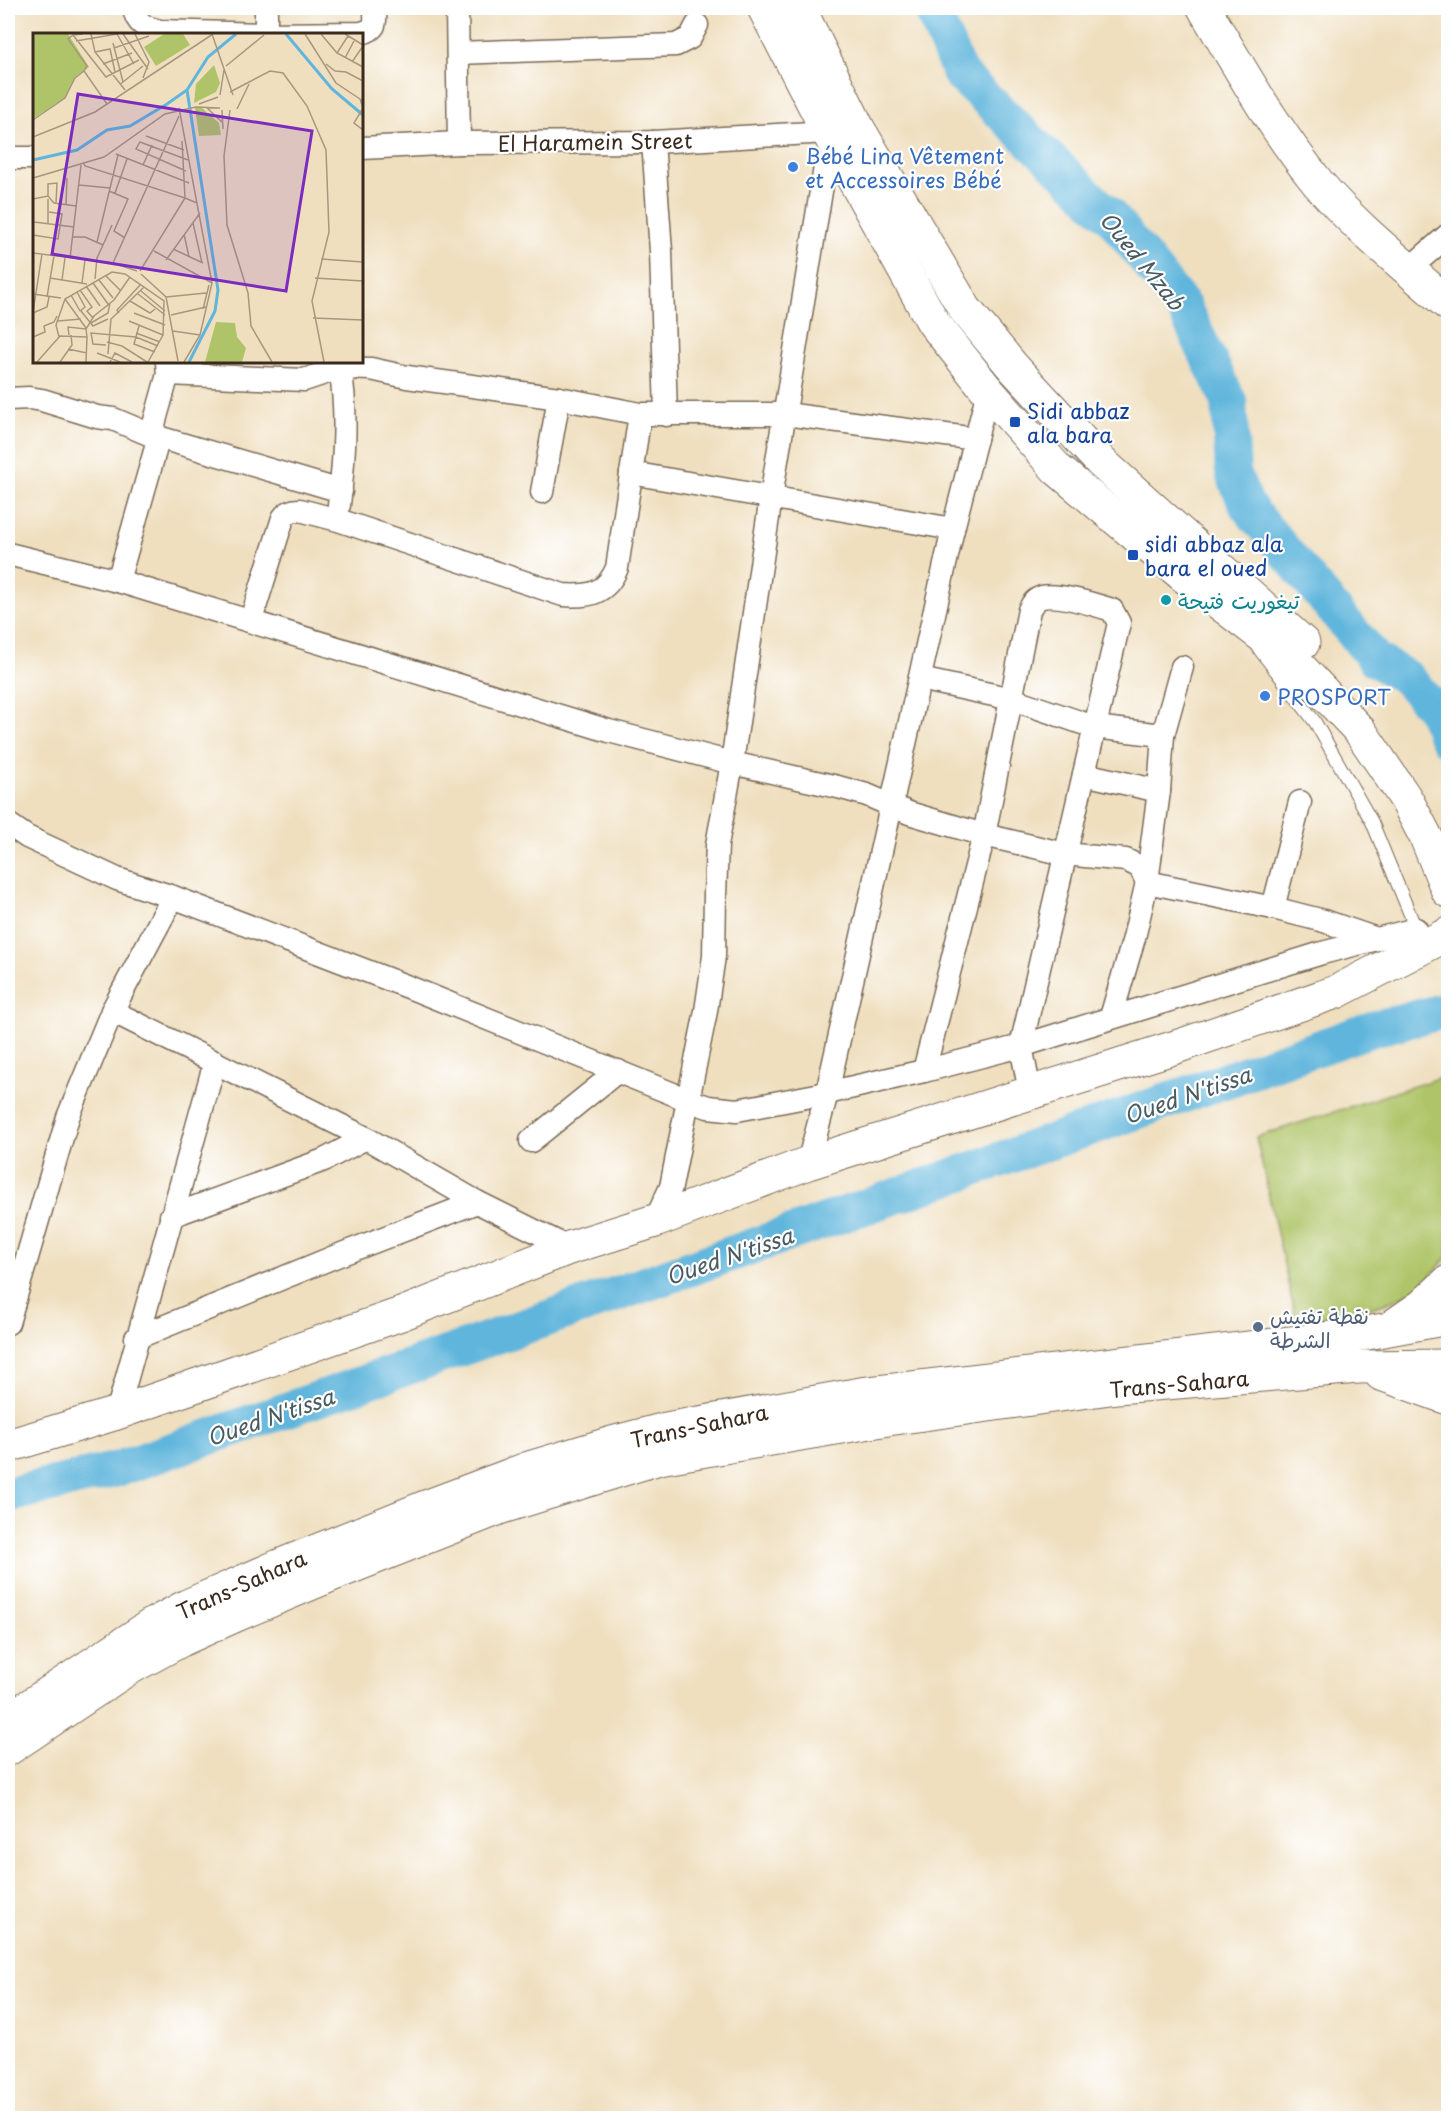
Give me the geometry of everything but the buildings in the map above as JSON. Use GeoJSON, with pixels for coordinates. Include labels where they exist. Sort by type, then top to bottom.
{"type":"FeatureCollection","features":[{"type":"Feature","properties":{"kind":"main road"},"geometry":{"type":"LineString","coordinates":[[764,8],[844,141],[965,309],[1006,359],[1101,462],[1322,660],[1381,727],[1419,787],[1449,852]]}},
{"type":"Feature","properties":{"kind":"main road"},"geometry":{"type":"LineString","coordinates":[[799,8],[844,141],[933,322],[988,391],[1057,469],[1184,576],[1291,658],[1360,731],[1406,799],[1426,837],[1449,891]]}},
{"type":"Feature","properties":{"kind":"main road"},"geometry":{"type":"LineString","coordinates":[[1204,8],[1279,129],[1318,183],[1352,219],[1449,304]]}},
{"type":"Feature","properties":{"kind":"main road"},"geometry":{"type":"LineString","coordinates":[[8,1446],[117,1413],[401,1314],[569,1248],[655,1221],[808,1162],[1179,1046],[1336,992],[1429,937]]}},
{"type":"Feature","properties":{"kind":"main road"},"geometry":{"type":"LineString","coordinates":[[1392,1327],[1422,1306],[1449,1282]]}},
{"type":"Feature","properties":{"kind":"main road","name":"Trans-Sahara"},"geometry":{"type":"LineString","coordinates":[[8,1749],[126,1670],[183,1639],[331,1575],[502,1508],[659,1458],[888,1419],[1117,1387],[1261,1362],[1362,1334],[1449,1318]]}},
{"type":"Feature","properties":{"kind":"main road","name":"Trans-Sahara"},"geometry":{"type":"LineString","coordinates":[[8,1720],[150,1626],[187,1606],[279,1566],[529,1468],[676,1427],[861,1394],[1261,1362],[1359,1367],[1449,1366]]}},
{"type":"Feature","properties":{"kind":"main road"},"geometry":{"type":"LineString","coordinates":[[1359,1367],[1449,1398]]}},
{"type":"Feature","properties":{"kind":"street"},"geometry":{"type":"LineString","coordinates":[[134,8],[138,21],[146,28],[160,32],[213,33]]}},
{"type":"Feature","properties":{"kind":"street"},"geometry":{"type":"LineString","coordinates":[[266,8],[266,33]]}},
{"type":"Feature","properties":{"kind":"street"},"geometry":{"type":"LineString","coordinates":[[361,33],[370,31],[374,27],[375,8]]}},
{"type":"Feature","properties":{"kind":"street"},"geometry":{"type":"LineString","coordinates":[[457,8],[459,144]]}},
{"type":"Feature","properties":{"kind":"street"},"geometry":{"type":"LineString","coordinates":[[458,52],[676,45],[690,38],[697,25]]}},
{"type":"Feature","properties":{"kind":"street"},"geometry":{"type":"LineString","coordinates":[[655,1221],[671,1187],[706,1011],[714,956],[717,845],[732,763],[771,497],[825,167],[844,141]]}},
{"type":"Feature","properties":{"kind":"street","name":"El Haramein Street"},"geometry":{"type":"LineString","coordinates":[[363,148],[459,144],[844,141]]}},
{"type":"Feature","properties":{"kind":"street"},"geometry":{"type":"LineString","coordinates":[[653,142],[661,251],[666,415]]}},
{"type":"Feature","properties":{"kind":"street"},"geometry":{"type":"LineString","coordinates":[[8,158],[33,158]]}},
{"type":"Feature","properties":{"kind":"street"},"geometry":{"type":"LineString","coordinates":[[1409,269],[1449,235]]}},
{"type":"Feature","properties":{"kind":"street"},"geometry":{"type":"LineString","coordinates":[[118,581],[155,436],[167,368],[304,380],[340,369],[371,369],[407,377],[559,398],[640,414],[785,414],[976,439]]}},
{"type":"Feature","properties":{"kind":"street"},"geometry":{"type":"LineString","coordinates":[[338,520],[344,425],[340,369]]}},
{"type":"Feature","properties":{"kind":"street"},"geometry":{"type":"LineString","coordinates":[[808,1162],[827,1093],[953,529],[988,391]]}},
{"type":"Feature","properties":{"kind":"street"},"geometry":{"type":"LineString","coordinates":[[542,492],[559,398]]}},
{"type":"Feature","properties":{"kind":"street"},"geometry":{"type":"LineString","coordinates":[[8,399],[42,400],[113,419],[155,436],[340,491]]}},
{"type":"Feature","properties":{"kind":"street"},"geometry":{"type":"LineString","coordinates":[[251,620],[286,514],[300,510],[338,520],[563,595],[598,592],[608,585],[617,568],[640,414]]}},
{"type":"Feature","properties":{"kind":"street"},"geometry":{"type":"LineString","coordinates":[[631,473],[953,529]]}},
{"type":"Feature","properties":{"kind":"street"},"geometry":{"type":"LineString","coordinates":[[8,554],[118,581],[251,620],[609,731],[867,795],[909,813],[984,835],[1065,854],[1126,860],[1140,867],[1147,882]]}},
{"type":"Feature","properties":{"kind":"street"},"geometry":{"type":"LineString","coordinates":[[924,1071],[984,835],[1029,610],[1033,602],[1041,597],[1061,598],[1112,610],[1119,623],[1021,1046],[1030,1092]]}},
{"type":"Feature","properties":{"kind":"street"},"geometry":{"type":"LineString","coordinates":[[1112,1017],[1147,882],[1159,791],[1163,735],[1182,667]]}},
{"type":"Feature","properties":{"kind":"street"},"geometry":{"type":"LineString","coordinates":[[920,679],[1012,699],[1094,727],[1163,735]]}},
{"type":"Feature","properties":{"kind":"street"},"geometry":{"type":"LineString","coordinates":[[1084,774],[1159,791]]}},
{"type":"Feature","properties":{"kind":"street"},"geometry":{"type":"LineString","coordinates":[[1273,908],[1300,802]]}},
{"type":"Feature","properties":{"kind":"street"},"geometry":{"type":"LineString","coordinates":[[8,824],[27,837],[117,879],[173,897],[411,988],[688,1100],[708,1107],[737,1110],[827,1093],[1021,1046],[1322,953],[1377,939],[1429,937]]}},
{"type":"Feature","properties":{"kind":"street"},"geometry":{"type":"LineString","coordinates":[[1147,882],[1273,908],[1324,921],[1377,939]]}},
{"type":"Feature","properties":{"kind":"street"},"geometry":{"type":"LineString","coordinates":[[8,1323],[68,1117],[112,1011],[173,897]]}},
{"type":"Feature","properties":{"kind":"street"},"geometry":{"type":"LineString","coordinates":[[112,1011],[366,1138],[477,1202],[569,1248]]}},
{"type":"Feature","properties":{"kind":"street"},"geometry":{"type":"LineString","coordinates":[[117,1413],[136,1338],[215,1062]]}},
{"type":"Feature","properties":{"kind":"street"},"geometry":{"type":"LineString","coordinates":[[531,1141],[618,1071]]}},
{"type":"Feature","properties":{"kind":"street"},"geometry":{"type":"LineString","coordinates":[[171,1215],[324,1160],[366,1138]]}},
{"type":"Feature","properties":{"kind":"street"},"geometry":{"type":"LineString","coordinates":[[136,1338],[334,1257],[477,1202]]}},
{"type":"Feature","properties":{"kind":"lane"},"geometry":{"type":"LineString","coordinates":[[1231,613],[1315,722],[1372,822],[1429,937]]}},
{"type":"Feature","properties":{"kind":"green space"},"geometry":{"type":"Polygon","coordinates":[[[1448,1075],[1448,1256],[1422,1284],[1399,1298],[1371,1308],[1297,1324],[1256,1137],[1448,1075]]]}},
{"type":"Feature","properties":{"kind":"waterway","name":"Oued Mzab"},"geometry":{"type":"LineString","coordinates":[[931,8],[960,74],[1113,219],[1183,306],[1229,401],[1233,473],[1247,506],[1376,660],[1407,678],[1433,708],[1448,740]]}},
{"type":"Feature","properties":{"kind":"waterway","name":"Oued N'tissa"},"geometry":{"type":"LineString","coordinates":[[8,1495],[118,1469],[1372,1029],[1448,1010]]}},
{"type":"Feature","properties":{"kind":"place","name":"Bébé Lina Vêtement et Accessoires Bébé"},"geometry":{"type":"Point","coordinates":[793,167]}},
{"type":"Feature","properties":{"kind":"place","name":"Sidi abbaz ala bara"},"geometry":{"type":"Point","coordinates":[1015,422]}},
{"type":"Feature","properties":{"kind":"place","name":"sidi abbaz ala bara el oued"},"geometry":{"type":"Point","coordinates":[1133,555]}},
{"type":"Feature","properties":{"kind":"place","name":"تيغوريت فتيحة"},"geometry":{"type":"Point","coordinates":[1166,600]}},
{"type":"Feature","properties":{"kind":"place","name":"PROSPORT"},"geometry":{"type":"Point","coordinates":[1265,696]}},
{"type":"Feature","properties":{"kind":"place","name":"نقطة تفتيش الشرطة"},"geometry":{"type":"Point","coordinates":[1258,1327]}}]}
